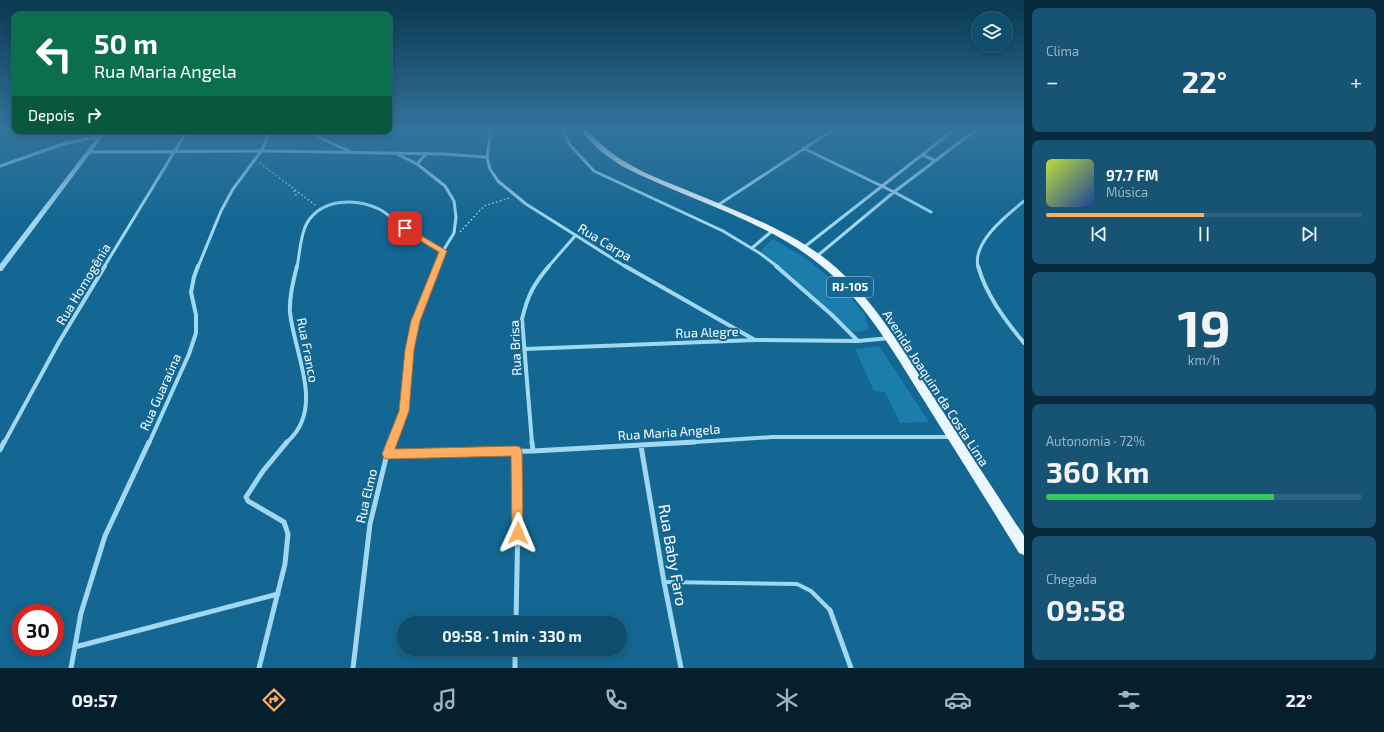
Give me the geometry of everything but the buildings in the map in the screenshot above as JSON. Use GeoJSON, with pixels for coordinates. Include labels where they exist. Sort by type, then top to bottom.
{"type":"FeatureCollection","features":[{"type":"Feature","properties":{"kind":"main road","name":"Avenida Joaquim da Costa Lima"},"geometry":{"type":"LineString","coordinates":[[617,160],[661,182],[718,205],[772,231],[816,257],[839,275],[862,300],[890,338],[1024,548]]}},
{"type":"Feature","properties":{"kind":"street"},"geometry":{"type":"LineString","coordinates":[[0,168],[18,160]]}},
{"type":"Feature","properties":{"kind":"street"},"geometry":{"type":"LineString","coordinates":[[0,269],[83,160]]}},
{"type":"Feature","properties":{"kind":"street","name":"Rua Homogênia"},"geometry":{"type":"LineString","coordinates":[[0,450],[59,342],[170,160]]}},
{"type":"Feature","properties":{"kind":"street","name":"Rua Guaraúna"},"geometry":{"type":"LineString","coordinates":[[71,668],[81,613],[105,536],[162,417],[189,354],[196,333],[196,315],[192,292],[194,277],[221,211],[233,189],[255,160]]}},
{"type":"Feature","properties":{"kind":"street","name":"Rua Elmo"},"geometry":{"type":"LineString","coordinates":[[353,668],[370,524],[387,454],[404,411],[409,350],[415,321],[443,251],[454,233],[456,217],[454,200],[445,186],[418,164],[410,160]]}},
{"type":"Feature","properties":{"kind":"street"},"geometry":{"type":"LineString","coordinates":[[418,164],[421,160]]}},
{"type":"Feature","properties":{"kind":"street","name":"Rua Carpa"},"geometry":{"type":"LineString","coordinates":[[486,160],[493,176],[516,196],[575,236],[755,340]]}},
{"type":"Feature","properties":{"kind":"street"},"geometry":{"type":"LineString","coordinates":[[584,160],[594,171],[723,231],[752,248],[785,273],[832,315],[858,341]]}},
{"type":"Feature","properties":{"kind":"street"},"geometry":{"type":"LineString","coordinates":[[718,205],[785,160]]}},
{"type":"Feature","properties":{"kind":"street"},"geometry":{"type":"LineString","coordinates":[[828,160],[931,212]]}},
{"type":"Feature","properties":{"kind":"street"},"geometry":{"type":"LineString","coordinates":[[802,248],[915,160]]}},
{"type":"Feature","properties":{"kind":"street"},"geometry":{"type":"LineString","coordinates":[[816,257],[934,160]]}},
{"type":"Feature","properties":{"kind":"street"},"geometry":{"type":"LineString","coordinates":[[1024,201],[1001,221],[985,241],[978,255],[977,266],[982,281],[996,305],[1024,343]]}},
{"type":"Feature","properties":{"kind":"street"},"geometry":{"type":"LineString","coordinates":[[319,209],[338,202],[364,204],[380,210],[405,228],[443,251]]}},
{"type":"Feature","properties":{"kind":"street","name":"Rua Franco"},"geometry":{"type":"LineString","coordinates":[[258,668],[285,564],[288,534],[284,522],[248,502],[246,497],[273,459],[294,434],[304,417],[306,399],[304,376],[293,336],[289,309],[302,239],[307,223],[319,209]]}},
{"type":"Feature","properties":{"kind":"street"},"geometry":{"type":"LineString","coordinates":[[752,248],[772,231]]}},
{"type":"Feature","properties":{"kind":"street","name":"Rua Brisa"},"geometry":{"type":"LineString","coordinates":[[534,451],[522,319],[526,299],[535,283],[575,236]]}},
{"type":"Feature","properties":{"kind":"street","name":"Rua Alegre"},"geometry":{"type":"LineString","coordinates":[[525,349],[755,340],[858,341],[890,338]]}},
{"type":"Feature","properties":{"kind":"street","name":"Rua Maria Angela"},"geometry":{"type":"LineString","coordinates":[[387,454],[534,451],[640,446],[773,437],[952,437]]}},
{"type":"Feature","properties":{"kind":"street","name":"Rua Baby Faro"},"geometry":{"type":"LineString","coordinates":[[640,446],[681,668]]}},
{"type":"Feature","properties":{"kind":"street"},"geometry":{"type":"LineString","coordinates":[[516,451],[518,518],[516,616]]}},
{"type":"Feature","properties":{"kind":"street"},"geometry":{"type":"LineString","coordinates":[[74,647],[278,594]]}},
{"type":"Feature","properties":{"kind":"street"},"geometry":{"type":"LineString","coordinates":[[830,610],[851,668]]}},
{"type":"Feature","properties":{"kind":"street"},"geometry":{"type":"LineString","coordinates":[[515,668],[516,656]]}},
{"type":"Feature","properties":{"kind":"lane"},"geometry":{"type":"LineString","coordinates":[[664,582],[797,584],[812,590],[830,610]]}},
{"type":"Feature","properties":{"kind":"path"},"geometry":{"type":"LineString","coordinates":[[258,160],[292,186],[319,209]]}},
{"type":"Feature","properties":{"kind":"path"},"geometry":{"type":"LineString","coordinates":[[292,186],[297,197]]}},
{"type":"Feature","properties":{"kind":"path"},"geometry":{"type":"LineString","coordinates":[[458,234],[484,206],[516,196]]}},
{"type":"Feature","properties":{"kind":"shaded area"},"geometry":{"type":"Polygon","coordinates":[[[773,239],[804,257],[842,288],[864,313],[869,328],[860,332],[852,331],[761,250],[773,239]]]}},
{"type":"Feature","properties":{"kind":"shaded area"},"geometry":{"type":"Polygon","coordinates":[[[879,346],[929,422],[900,423],[885,392],[874,391],[855,349],[879,346]]]}},
{"type":"Feature","properties":{"kind":"route"},"geometry":{"type":"LineString","coordinates":[[405,228],[443,251],[415,321],[409,350],[408,378],[404,411],[387,454],[516,451],[518,533]]}}]}
